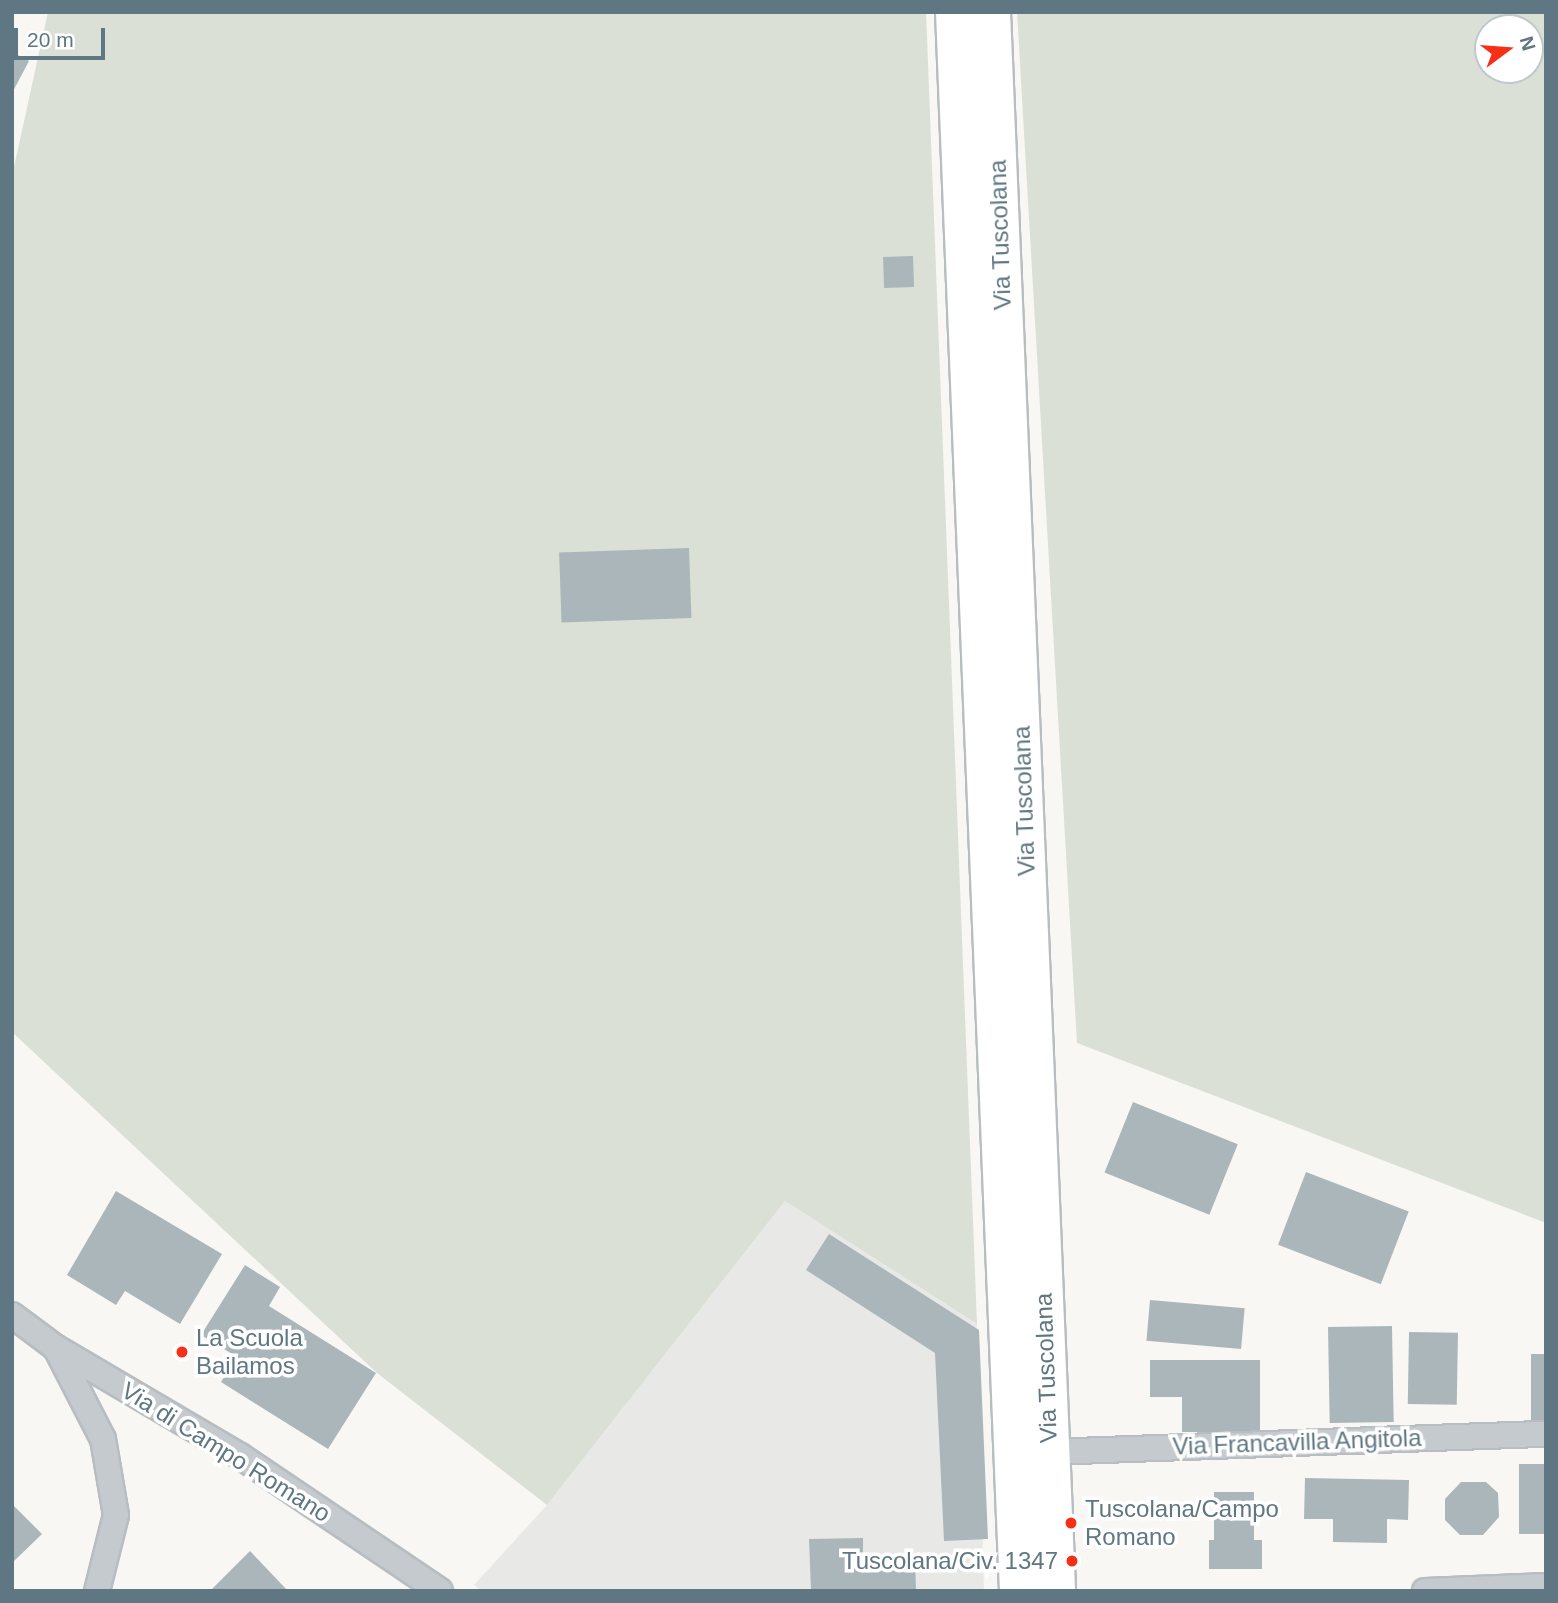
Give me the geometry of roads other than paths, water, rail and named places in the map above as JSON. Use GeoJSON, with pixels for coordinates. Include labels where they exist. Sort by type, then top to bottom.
{"type":"FeatureCollection","features":[{"type":"Feature","properties":{"kind":"main road","name":"Via Tuscolana"},"geometry":{"type":"LineString","coordinates":[[955,12],[1018,1591]]}},
{"type":"Feature","properties":{"kind":"main road","name":"Via Tuscolana"},"geometry":{"type":"LineString","coordinates":[[991,12],[1056,1591]]}},
{"type":"Feature","properties":{"kind":"street","name":"Via di Campo Romano"},"geometry":{"type":"LineString","coordinates":[[12,1315],[55,1348],[240,1456],[440,1591]]}},
{"type":"Feature","properties":{"kind":"street"},"geometry":{"type":"LineString","coordinates":[[55,1348],[103,1439],[114,1502],[116,1515],[97,1591]]}},
{"type":"Feature","properties":{"kind":"street","name":"Via Francavilla Angitola"},"geometry":{"type":"LineString","coordinates":[[1049,1452],[1546,1434]]}},
{"type":"Feature","properties":{"kind":"street"},"geometry":{"type":"LineString","coordinates":[[1425,1591],[1546,1586]]}},
{"type":"Feature","properties":{"kind":"place","name":"La Scuola Bailamos"},"geometry":{"type":"Point","coordinates":[182,1352]}},
{"type":"Feature","properties":{"kind":"place","name":"Tuscolana/Campo Romano"},"geometry":{"type":"Point","coordinates":[1071,1523]}},
{"type":"Feature","properties":{"kind":"place","name":"Tuscolana/Civ. 1347"},"geometry":{"type":"Point","coordinates":[1072,1561]}}]}
